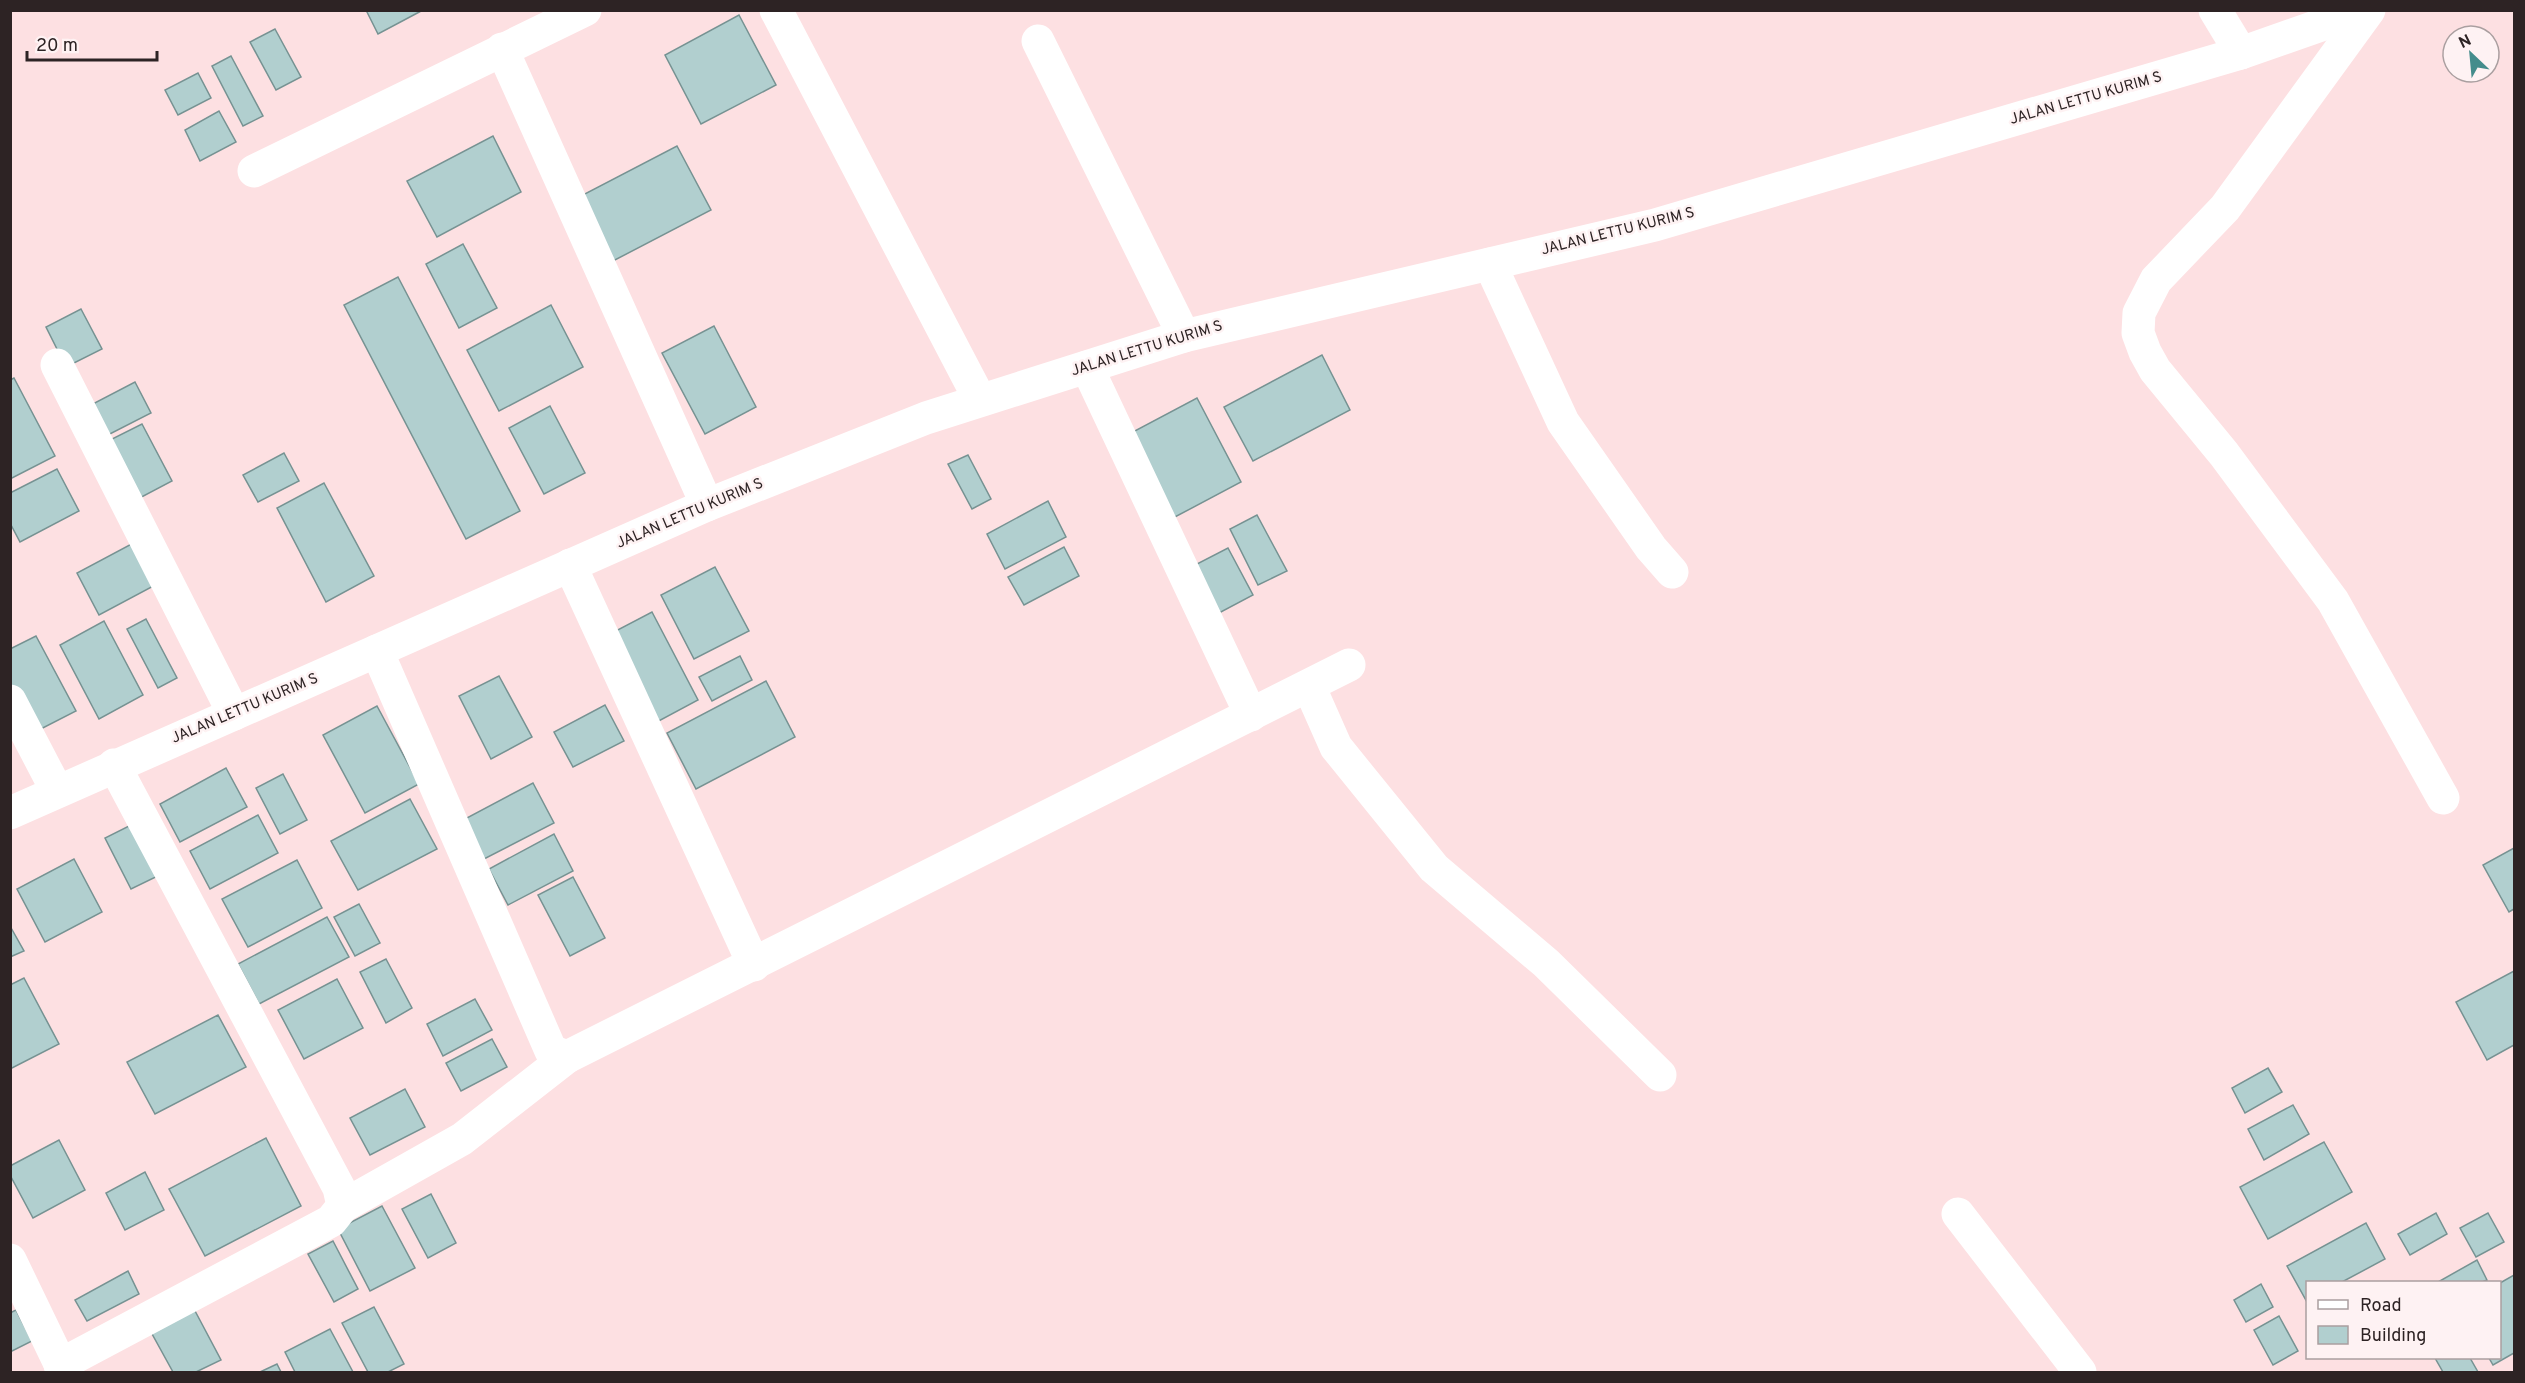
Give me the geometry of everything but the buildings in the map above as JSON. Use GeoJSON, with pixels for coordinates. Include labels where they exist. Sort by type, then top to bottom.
{"type":"FeatureCollection","features":[{"type":"Feature","properties":{"kind":"street"},"geometry":{"type":"LineString","coordinates":[[254,171],[585,10]]}},
{"type":"Feature","properties":{"kind":"street"},"geometry":{"type":"LineString","coordinates":[[776,10],[980,400]]}},
{"type":"Feature","properties":{"kind":"street"},"geometry":{"type":"LineString","coordinates":[[2215,10],[2241,53]]}},
{"type":"Feature","properties":{"kind":"street"},"geometry":{"type":"LineString","coordinates":[[2366,10],[2225,208],[2156,280],[2139,313],[2138,333],[2155,370],[2224,454],[2333,601],[2443,798]]}},
{"type":"Feature","properties":{"kind":"street","name":"JALAN LETTU KURIM S"},"geometry":{"type":"LineString","coordinates":[[10,813],[114,765],[707,505],[926,418],[1184,336],[1655,225],[2241,53],[2366,10]]}},
{"type":"Feature","properties":{"kind":"street"},"geometry":{"type":"LineString","coordinates":[[1038,41],[1184,336]]}},
{"type":"Feature","properties":{"kind":"street"},"geometry":{"type":"LineString","coordinates":[[502,49],[707,505]]}},
{"type":"Feature","properties":{"kind":"street"},"geometry":{"type":"LineString","coordinates":[[1490,264],[1563,422],[1651,548],[1672,572]]}},
{"type":"Feature","properties":{"kind":"street"},"geometry":{"type":"LineString","coordinates":[[57,365],[234,714]]}},
{"type":"Feature","properties":{"kind":"street"},"geometry":{"type":"LineString","coordinates":[[1087,367],[1251,715]]}},
{"type":"Feature","properties":{"kind":"street"},"geometry":{"type":"LineString","coordinates":[[570,565],[754,965]]}},
{"type":"Feature","properties":{"kind":"street"},"geometry":{"type":"LineString","coordinates":[[377,651],[551,1050],[567,1057]]}},
{"type":"Feature","properties":{"kind":"street"},"geometry":{"type":"LineString","coordinates":[[10,1260],[62,1369],[331,1221],[343,1206],[462,1139],[567,1057],[1349,665]]}},
{"type":"Feature","properties":{"kind":"street"},"geometry":{"type":"LineString","coordinates":[[1309,686],[1336,747],[1434,868],[1546,963],[1660,1075]]}},
{"type":"Feature","properties":{"kind":"street"},"geometry":{"type":"LineString","coordinates":[[10,701],[57,791]]}},
{"type":"Feature","properties":{"kind":"street"},"geometry":{"type":"LineString","coordinates":[[114,765],[339,1188],[343,1206]]}},
{"type":"Feature","properties":{"kind":"street"},"geometry":{"type":"LineString","coordinates":[[1958,1214],[2080,1372]]}}]}
